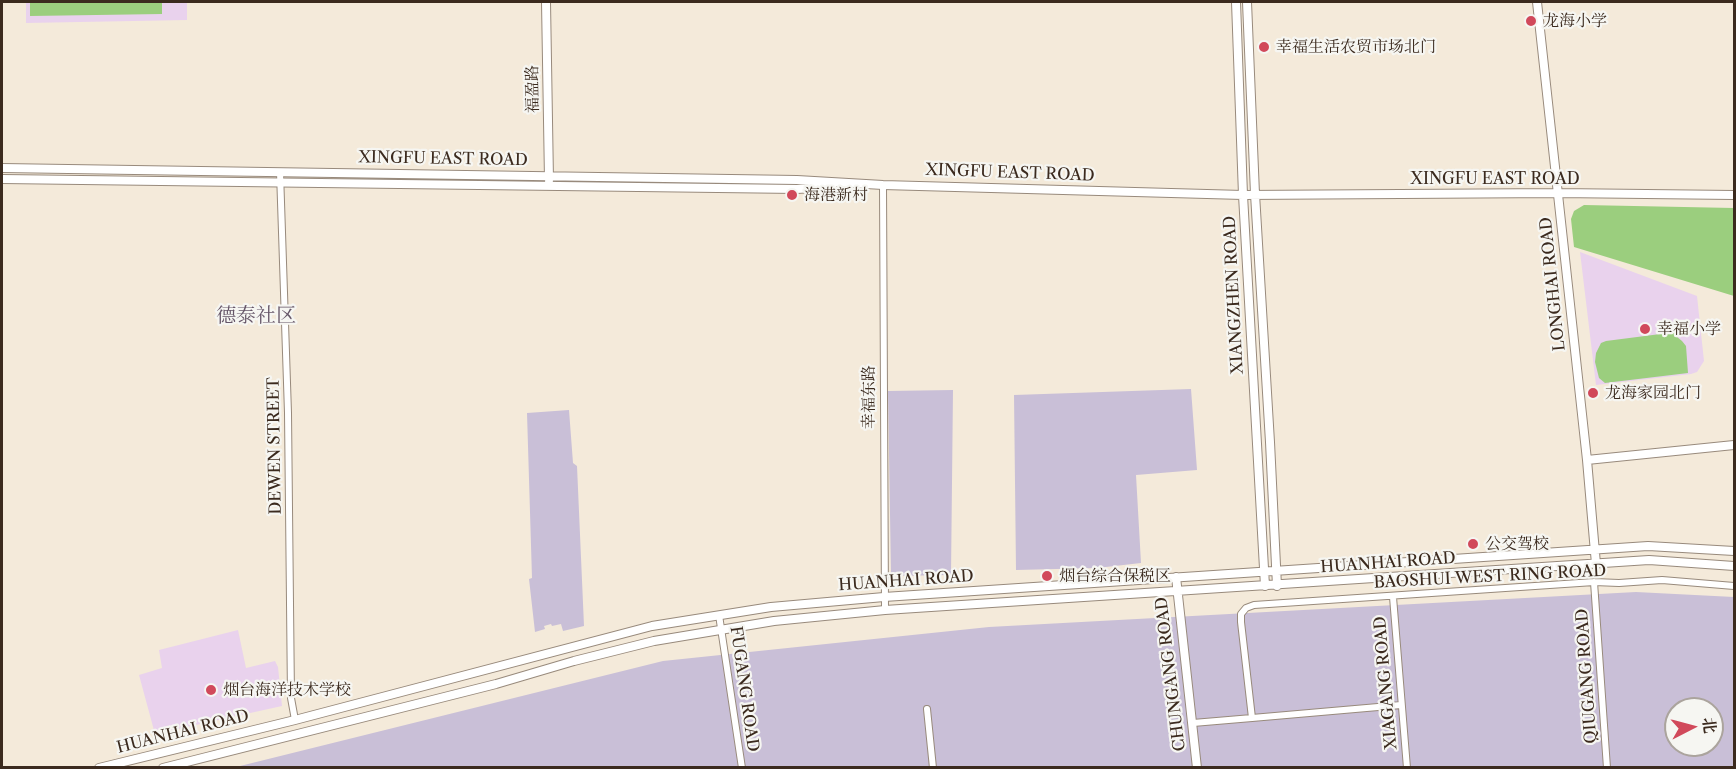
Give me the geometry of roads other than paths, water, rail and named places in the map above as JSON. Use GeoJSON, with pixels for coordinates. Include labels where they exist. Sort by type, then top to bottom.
{"type":"FeatureCollection","features":[{"type":"Feature","properties":{"kind":"street","name":"福盈路"},"geometry":{"type":"LineString","coordinates":[[546,2],[550,186]]}},
{"type":"Feature","properties":{"kind":"street","name":"XIANGZHEN ROAD"},"geometry":{"type":"LineString","coordinates":[[1236,2],[1243,195],[1265,586]]}},
{"type":"Feature","properties":{"kind":"street","name":"XIANGZHEN ROAD"},"geometry":{"type":"LineString","coordinates":[[1247,2],[1255,194],[1277,586]]}},
{"type":"Feature","properties":{"kind":"street","name":"LONGHAI ROAD"},"geometry":{"type":"LineString","coordinates":[[1537,2],[1587,460],[1596,564]]}},
{"type":"Feature","properties":{"kind":"street","name":"XINGFU EAST ROAD"},"geometry":{"type":"LineString","coordinates":[[2,168],[797,180],[884,185],[1243,195]]}},
{"type":"Feature","properties":{"kind":"street","name":"DEWEN STREET"},"geometry":{"type":"LineString","coordinates":[[280,172],[288,412],[291,698],[295,720]]}},
{"type":"Feature","properties":{"kind":"street","name":"XINGFU EAST ROAD"},"geometry":{"type":"LineString","coordinates":[[2,179],[797,189],[884,185]]}},
{"type":"Feature","properties":{"kind":"street","name":"幸福东路"},"geometry":{"type":"LineString","coordinates":[[884,185],[885,610]]}},
{"type":"Feature","properties":{"kind":"street","name":"XINGFU EAST ROAD"},"geometry":{"type":"LineString","coordinates":[[1255,194],[1734,195]]}},
{"type":"Feature","properties":{"kind":"street"},"geometry":{"type":"LineString","coordinates":[[1243,195],[1255,194]]}},
{"type":"Feature","properties":{"kind":"street"},"geometry":{"type":"LineString","coordinates":[[1587,460],[1734,445]]}},
{"type":"Feature","properties":{"kind":"street","name":"HUANHAI ROAD"},"geometry":{"type":"LineString","coordinates":[[99,768],[490,670],[571,646],[652,627],[771,607],[884,597],[1648,546],[1734,551]]}},
{"type":"Feature","properties":{"kind":"street","name":"HUANHAI ROAD"},"geometry":{"type":"LineString","coordinates":[[163,768],[496,684],[654,641],[774,621],[885,610],[1649,560],[1734,566]]}},
{"type":"Feature","properties":{"kind":"street","name":"CHUNGANG ROAD"},"geometry":{"type":"LineString","coordinates":[[1176,577],[1197,768]]}},
{"type":"Feature","properties":{"kind":"street","name":"BAOSHUI WEST RING ROAD"},"geometry":{"type":"LineString","coordinates":[[1252,718],[1241,614],[1246,608],[1254,605],[1594,582],[1662,580],[1734,586]]}},
{"type":"Feature","properties":{"kind":"street","name":"QIUGANG ROAD"},"geometry":{"type":"LineString","coordinates":[[1594,582],[1607,768]]}},
{"type":"Feature","properties":{"kind":"street","name":"XIAGANG ROAD"},"geometry":{"type":"LineString","coordinates":[[1392,597],[1407,768]]}},
{"type":"Feature","properties":{"kind":"street","name":"FUGANG ROAD"},"geometry":{"type":"LineString","coordinates":[[719,615],[742,768]]}},
{"type":"Feature","properties":{"kind":"street"},"geometry":{"type":"LineString","coordinates":[[1193,723],[1401,705]]}},
{"type":"Feature","properties":{"kind":"street"},"geometry":{"type":"LineString","coordinates":[[927,709],[933,768]]}},
{"type":"Feature","properties":{"kind":"place","name":"龙海小学"},"geometry":{"type":"Point","coordinates":[1531,21]}},
{"type":"Feature","properties":{"kind":"place","name":"幸福生活农贸市场北门"},"geometry":{"type":"Point","coordinates":[1264,47]}},
{"type":"Feature","properties":{"kind":"place","name":"海港新村"},"geometry":{"type":"Point","coordinates":[792,195]}},
{"type":"Feature","properties":{"kind":"place","name":"幸福小学"},"geometry":{"type":"Point","coordinates":[1645,329]}},
{"type":"Feature","properties":{"kind":"place","name":"龙海家园北门"},"geometry":{"type":"Point","coordinates":[1593,393]}},
{"type":"Feature","properties":{"kind":"place","name":"公交驾校"},"geometry":{"type":"Point","coordinates":[1473,544]}},
{"type":"Feature","properties":{"kind":"place","name":"烟台综合保税区"},"geometry":{"type":"Point","coordinates":[1047,576]}},
{"type":"Feature","properties":{"kind":"place","name":"烟台海洋技术学校"},"geometry":{"type":"Point","coordinates":[211,690]}},
{"type":"Feature","properties":{"kind":"district","name":"德泰社区"},"geometry":{"type":"Point","coordinates":[256,316]}}]}
